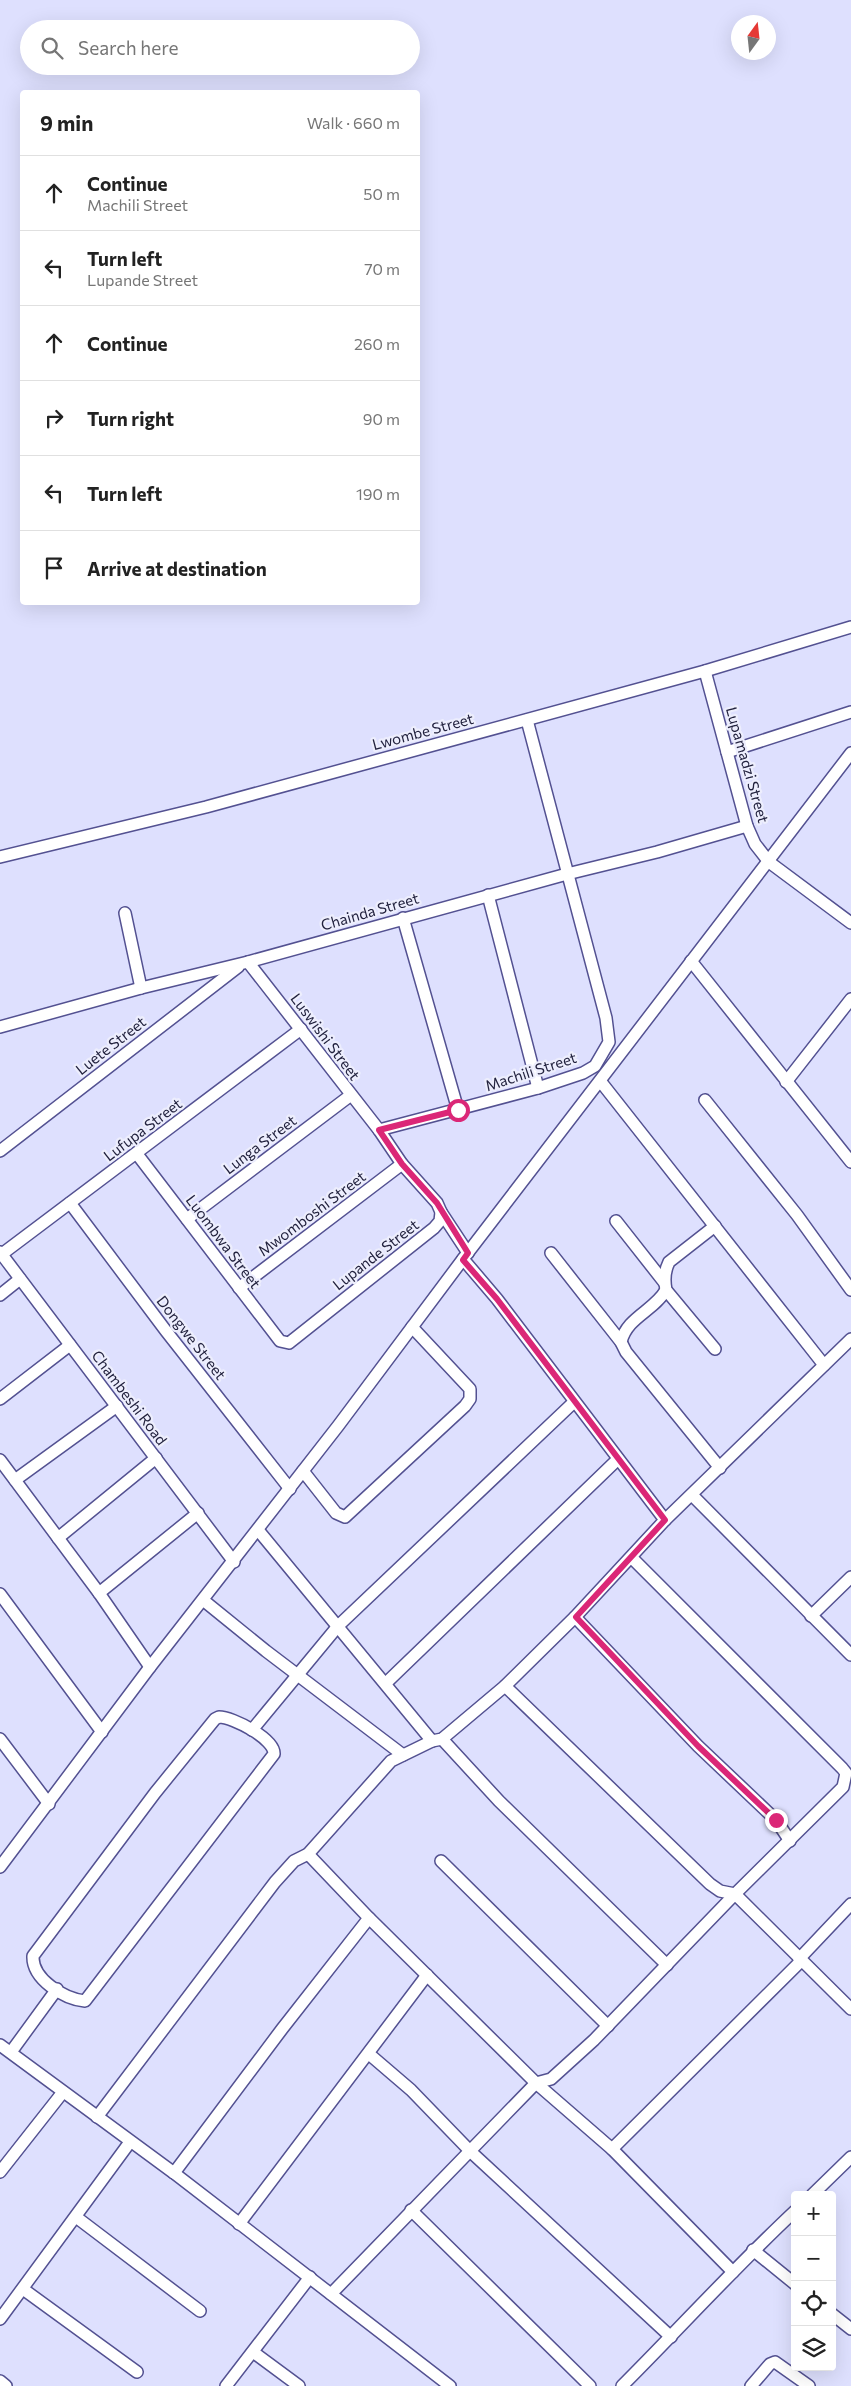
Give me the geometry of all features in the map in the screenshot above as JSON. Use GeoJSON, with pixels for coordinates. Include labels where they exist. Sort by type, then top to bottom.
{"type":"FeatureCollection","features":[{"type":"Feature","properties":{"kind":"street","name":"Lwombe Street"},"geometry":{"type":"LineString","coordinates":[[0,857],[206,807],[705,671],[851,627]]}},
{"type":"Feature","properties":{"kind":"street","name":"Lupamadzi Street"},"geometry":{"type":"LineString","coordinates":[[705,671],[747,826],[755,844],[769,862],[851,923]]}},
{"type":"Feature","properties":{"kind":"street"},"geometry":{"type":"LineString","coordinates":[[727,752],[851,712]]}},
{"type":"Feature","properties":{"kind":"street"},"geometry":{"type":"LineString","coordinates":[[527,720],[606,1018],[609,1042],[597,1062],[603,1079],[824,1365]]}},
{"type":"Feature","properties":{"kind":"street"},"geometry":{"type":"LineString","coordinates":[[0,1867],[150,1668],[290,1489],[465,1256],[603,1079],[851,753]]}},
{"type":"Feature","properties":{"kind":"street","name":"Chainda Street"},"geometry":{"type":"LineString","coordinates":[[0,1027],[141,988],[244,963],[567,874],[657,852],[747,826]]}},
{"type":"Feature","properties":{"kind":"street"},"geometry":{"type":"LineString","coordinates":[[488,896],[538,1088]]}},
{"type":"Feature","properties":{"kind":"street"},"geometry":{"type":"LineString","coordinates":[[125,913],[141,988]]}},
{"type":"Feature","properties":{"kind":"street"},"geometry":{"type":"LineString","coordinates":[[403,918],[458,1110]]}},
{"type":"Feature","properties":{"kind":"street"},"geometry":{"type":"LineString","coordinates":[[691,961],[851,1162]]}},
{"type":"Feature","properties":{"kind":"street","name":"Luswishi Street"},"geometry":{"type":"LineString","coordinates":[[244,963],[301,1029],[379,1130]]}},
{"type":"Feature","properties":{"kind":"street","name":"Luete Street"},"geometry":{"type":"LineString","coordinates":[[0,1151],[244,963]]}},
{"type":"Feature","properties":{"kind":"street"},"geometry":{"type":"LineString","coordinates":[[786,1082],[851,999]]}},
{"type":"Feature","properties":{"kind":"street","name":"Lufupa Street"},"geometry":{"type":"LineString","coordinates":[[1,1253],[137,1154],[301,1029]]}},
{"type":"Feature","properties":{"kind":"street","name":"Machili Street"},"geometry":{"type":"LineString","coordinates":[[379,1130],[538,1088],[583,1073],[597,1062]]}},
{"type":"Feature","properties":{"kind":"street","name":"Lunga Street"},"geometry":{"type":"LineString","coordinates":[[187,1220],[351,1095]]}},
{"type":"Feature","properties":{"kind":"street"},"geometry":{"type":"LineString","coordinates":[[705,1100],[798,1215],[851,1290]]}},
{"type":"Feature","properties":{"kind":"street"},"geometry":{"type":"LineString","coordinates":[[379,1130],[402,1164],[437,1203],[465,1256],[665,1520]]}},
{"type":"Feature","properties":{"kind":"street","name":"Luombwa Street"},"geometry":{"type":"LineString","coordinates":[[137,1154],[280,1341],[288,1344]]}},
{"type":"Feature","properties":{"kind":"street","name":"Mwomboshi Street"},"geometry":{"type":"LineString","coordinates":[[239,1288],[402,1164]]}},
{"type":"Feature","properties":{"kind":"street","name":"Dongwe Street"},"geometry":{"type":"LineString","coordinates":[[70,1203],[166,1331],[290,1489]]}},
{"type":"Feature","properties":{"kind":"street","name":"Lupande Street"},"geometry":{"type":"LineString","coordinates":[[288,1344],[434,1228],[440,1221],[441,1212]]}},
{"type":"Feature","properties":{"kind":"street"},"geometry":{"type":"LineString","coordinates":[[616,1220],[715,1349]]}},
{"type":"Feature","properties":{"kind":"street"},"geometry":{"type":"LineString","coordinates":[[621,1342],[623,1332],[629,1325],[661,1298],[665,1286],[665,1270],[669,1262],[715,1226]]}},
{"type":"Feature","properties":{"kind":"street","name":"Chambeshi Road"},"geometry":{"type":"LineString","coordinates":[[1,1253],[234,1562]]}},
{"type":"Feature","properties":{"kind":"street"},"geometry":{"type":"LineString","coordinates":[[551,1253],[621,1342],[626,1352],[720,1468]]}},
{"type":"Feature","properties":{"kind":"street"},"geometry":{"type":"LineString","coordinates":[[0,1295],[20,1279]]}},
{"type":"Feature","properties":{"kind":"street"},"geometry":{"type":"LineString","coordinates":[[303,1471],[336,1514],[345,1517],[466,1406],[470,1399],[470,1389],[412,1327]]}},
{"type":"Feature","properties":{"kind":"street"},"geometry":{"type":"LineString","coordinates":[[97,2117],[275,1882],[294,1861],[308,1854],[391,1761],[437,1740],[505,1686],[576,1617],[665,1520],[851,1338]]}},
{"type":"Feature","properties":{"kind":"street"},"geometry":{"type":"LineString","coordinates":[[0,1399],[70,1345]]}},
{"type":"Feature","properties":{"kind":"street"},"geometry":{"type":"LineString","coordinates":[[252,1730],[338,1626],[574,1402]]}},
{"type":"Feature","properties":{"kind":"street"},"geometry":{"type":"LineString","coordinates":[[15,1480],[117,1406]]}},
{"type":"Feature","properties":{"kind":"street"},"geometry":{"type":"LineString","coordinates":[[58,1538],[156,1458]]}},
{"type":"Feature","properties":{"kind":"street"},"geometry":{"type":"LineString","coordinates":[[386,1683],[618,1459]]}},
{"type":"Feature","properties":{"kind":"street"},"geometry":{"type":"LineString","coordinates":[[0,1460],[99,1593],[150,1668]]}},
{"type":"Feature","properties":{"kind":"street"},"geometry":{"type":"LineString","coordinates":[[692,1495],[851,1655]]}},
{"type":"Feature","properties":{"kind":"street"},"geometry":{"type":"LineString","coordinates":[[99,1593],[198,1513]]}},
{"type":"Feature","properties":{"kind":"street"},"geometry":{"type":"LineString","coordinates":[[258,1530],[386,1683],[437,1740],[667,1965]]}},
{"type":"Feature","properties":{"kind":"street"},"geometry":{"type":"LineString","coordinates":[[331,2294],[536,2083],[551,2079],[608,2026],[735,1894],[839,1793],[845,1782],[846,1773],[632,1558]]}},
{"type":"Feature","properties":{"kind":"street"},"geometry":{"type":"LineString","coordinates":[[811,1616],[851,1577]]}},
{"type":"Feature","properties":{"kind":"street"},"geometry":{"type":"LineString","coordinates":[[0,1594],[102,1732]]}},
{"type":"Feature","properties":{"kind":"street"},"geometry":{"type":"LineString","coordinates":[[204,1600],[403,1755]]}},
{"type":"Feature","properties":{"kind":"street"},"geometry":{"type":"LineString","coordinates":[[576,1617],[698,1746],[776,1820],[790,1841]]}},
{"type":"Feature","properties":{"kind":"street"},"geometry":{"type":"LineString","coordinates":[[505,1686],[710,1884],[720,1891],[735,1894],[800,1960],[851,2008]]}},
{"type":"Feature","properties":{"kind":"street"},"geometry":{"type":"LineString","coordinates":[[222,1717],[252,1730],[272,1745],[274,1754],[85,2001],[72,1998],[38,1974],[32,1966],[33,1956],[149,1801],[215,1719],[222,1717]]}},
{"type":"Feature","properties":{"kind":"street"},"geometry":{"type":"LineString","coordinates":[[0,1739],[48,1804]]}},
{"type":"Feature","properties":{"kind":"street"},"geometry":{"type":"LineString","coordinates":[[308,1854],[369,1918],[536,2083],[612,2149],[733,2272]]}},
{"type":"Feature","properties":{"kind":"street"},"geometry":{"type":"LineString","coordinates":[[441,1861],[608,2026]]}},
{"type":"Feature","properties":{"kind":"street"},"geometry":{"type":"LineString","coordinates":[[612,2149],[800,1960],[851,1904]]}},
{"type":"Feature","properties":{"kind":"street"},"geometry":{"type":"LineString","coordinates":[[174,2173],[282,2029],[369,1918]]}},
{"type":"Feature","properties":{"kind":"street"},"geometry":{"type":"LineString","coordinates":[[239,2224],[427,1975]]}},
{"type":"Feature","properties":{"kind":"street"},"geometry":{"type":"LineString","coordinates":[[11,2052],[57,1989]]}},
{"type":"Feature","properties":{"kind":"street"},"geometry":{"type":"LineString","coordinates":[[0,2045],[174,2173],[450,2386]]}},
{"type":"Feature","properties":{"kind":"street"},"geometry":{"type":"LineString","coordinates":[[369,2054],[411,2090],[471,2152],[671,2337]]}},
{"type":"Feature","properties":{"kind":"street"},"geometry":{"type":"LineString","coordinates":[[0,2172],[63,2092]]}},
{"type":"Feature","properties":{"kind":"street"},"geometry":{"type":"LineString","coordinates":[[0,2319],[130,2142]]}},
{"type":"Feature","properties":{"kind":"street"},"geometry":{"type":"LineString","coordinates":[[816,2191],[851,2157]]}},
{"type":"Feature","properties":{"kind":"street"},"geometry":{"type":"LineString","coordinates":[[412,2210],[590,2386]]}},
{"type":"Feature","properties":{"kind":"street"},"geometry":{"type":"LineString","coordinates":[[622,2386],[753,2250],[791,2215]]}},
{"type":"Feature","properties":{"kind":"street"},"geometry":{"type":"LineString","coordinates":[[76,2217],[200,2311]]}},
{"type":"Feature","properties":{"kind":"street"},"geometry":{"type":"LineString","coordinates":[[753,2250],[791,2281]]}},
{"type":"Feature","properties":{"kind":"street"},"geometry":{"type":"LineString","coordinates":[[226,2386],[310,2277]]}},
{"type":"Feature","properties":{"kind":"street"},"geometry":{"type":"LineString","coordinates":[[23,2289],[137,2372]]}},
{"type":"Feature","properties":{"kind":"street"},"geometry":{"type":"LineString","coordinates":[[836,2317],[851,2329]]}},
{"type":"Feature","properties":{"kind":"street"},"geometry":{"type":"LineString","coordinates":[[253,2352],[299,2386]]}},
{"type":"Feature","properties":{"kind":"street"},"geometry":{"type":"LineString","coordinates":[[751,2386],[770,2364],[775,2362],[780,2363],[809,2386]]}},
{"type":"Feature","properties":{"kind":"street"},"geometry":{"type":"LineString","coordinates":[[0,2381],[6,2386]]}},
{"type":"Feature","properties":{"kind":"route"},"geometry":{"type":"LineString","coordinates":[[458,1110],[379,1130],[402,1164],[437,1203],[468,1253],[463,1260],[497,1299],[665,1520],[576,1617],[698,1746],[776,1820]]}}]}
